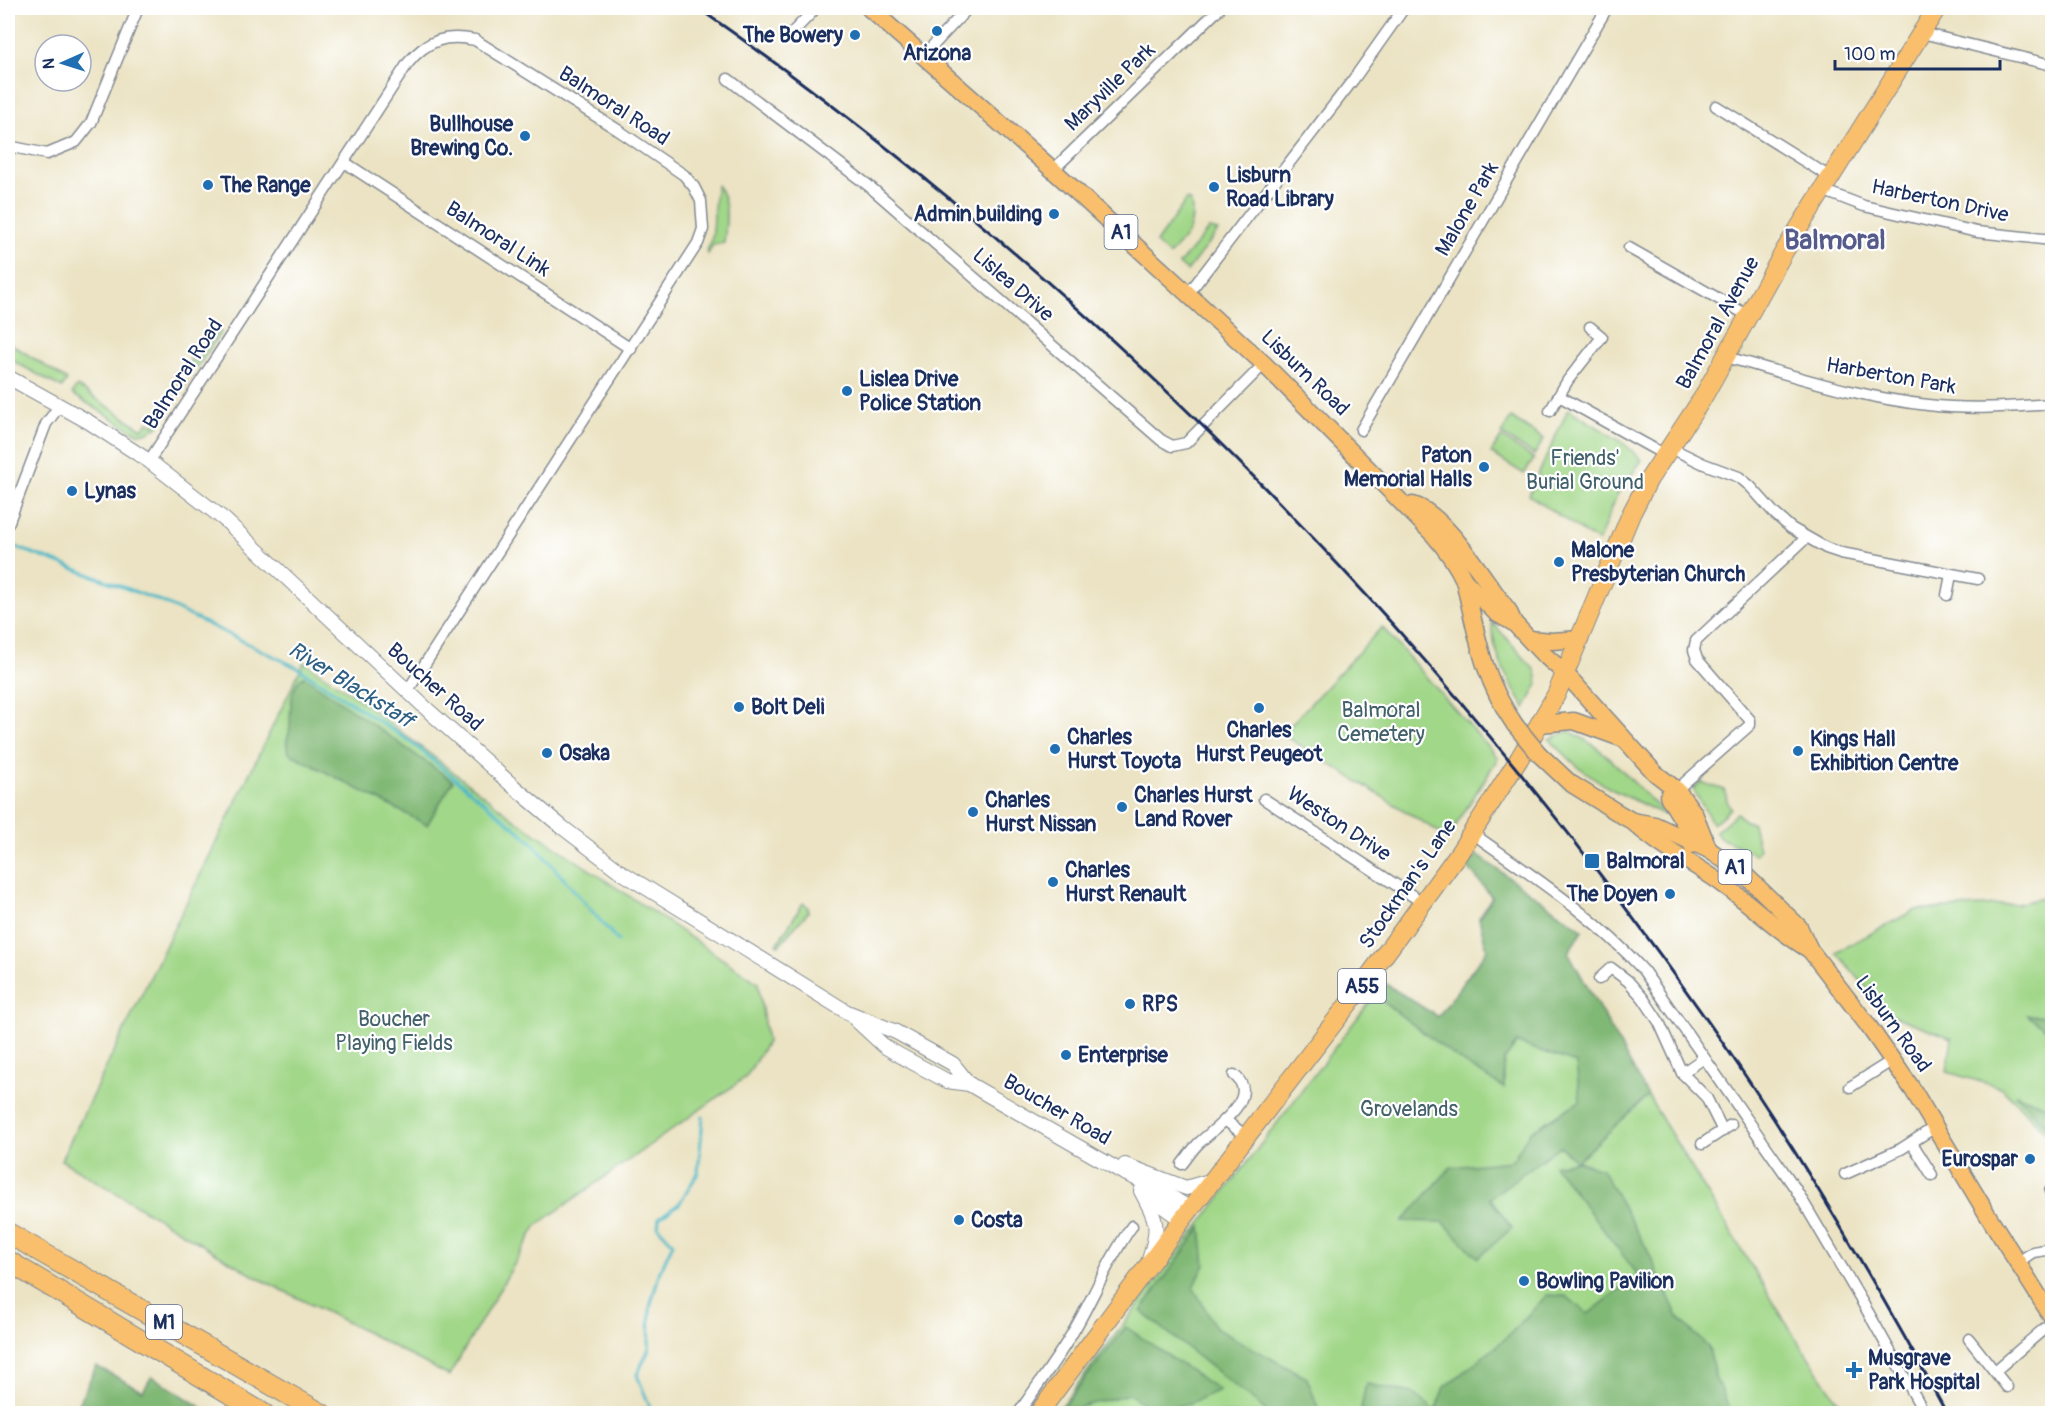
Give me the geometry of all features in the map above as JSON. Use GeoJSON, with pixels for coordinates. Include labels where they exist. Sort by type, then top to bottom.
{"type":"FeatureCollection","features":[{"type":"Feature","properties":{"kind":"highway","name":"Balmoral Avenue"},"geometry":{"type":"LineString","coordinates":[[1565,673],[1631,514],[1649,479],[1726,357],[1785,250],[1937,8]]}},
{"type":"Feature","properties":{"kind":"highway","name":"Stockman's Lane"},"geometry":{"type":"LineString","coordinates":[[1038,1413],[1186,1215],[1353,998],[1472,833],[1556,695],[1565,673]]}},
{"type":"Feature","properties":{"kind":"highway","name":"M1"},"geometry":{"type":"LineString","coordinates":[[8,1233],[323,1413]]}},
{"type":"Feature","properties":{"kind":"highway","name":"M1"},"geometry":{"type":"LineString","coordinates":[[8,1261],[264,1413]]}},
{"type":"Feature","properties":{"kind":"main road","name":"Lisburn Road"},"geometry":{"type":"LineString","coordinates":[[869,8],[1053,170],[1264,364],[1403,502],[1450,554],[1464,580],[1483,662],[1499,701],[1539,754],[1570,783],[1632,820],[1648,836],[1724,885],[1788,938],[1810,950]]}},
{"type":"Feature","properties":{"kind":"main road","name":"A1"},"geometry":{"type":"LineString","coordinates":[[1403,502],[1422,507],[1453,537],[1508,610],[1514,623],[1542,653],[1565,673],[1673,794],[1694,813],[1709,850]]}},
{"type":"Feature","properties":{"kind":"main road","name":"A1"},"geometry":{"type":"LineString","coordinates":[[1464,580],[1496,614],[1514,623]]}},
{"type":"Feature","properties":{"kind":"main road"},"geometry":{"type":"LineString","coordinates":[[1529,639],[1580,639]]}},
{"type":"Feature","properties":{"kind":"main road"},"geometry":{"type":"LineString","coordinates":[[1539,724],[1574,721],[1625,739]]}},
{"type":"Feature","properties":{"kind":"main road","name":"A1"},"geometry":{"type":"LineString","coordinates":[[1673,794],[1694,854],[1723,874],[1724,885]]}},
{"type":"Feature","properties":{"kind":"main road","name":"Lisburn Road"},"geometry":{"type":"LineString","coordinates":[[1632,820],[1655,825],[1709,850],[1742,872],[1779,906],[1799,927],[1810,950],[1893,1060],[1935,1127]]}},
{"type":"Feature","properties":{"kind":"main road","name":"A1"},"geometry":{"type":"LineString","coordinates":[[1935,1127],[2052,1317]]}},
{"type":"Feature","properties":{"kind":"street"},"geometry":{"type":"LineString","coordinates":[[8,146],[47,154],[76,142],[91,123],[138,8]]}},
{"type":"Feature","properties":{"kind":"street"},"geometry":{"type":"LineString","coordinates":[[788,37],[816,8]]}},
{"type":"Feature","properties":{"kind":"street"},"geometry":{"type":"LineString","coordinates":[[924,55],[968,8]]}},
{"type":"Feature","properties":{"kind":"street","name":"Maryville Park"},"geometry":{"type":"LineString","coordinates":[[1053,170],[1220,8]]}},
{"type":"Feature","properties":{"kind":"street"},"geometry":{"type":"LineString","coordinates":[[1188,294],[1353,80],[1404,8]]}},
{"type":"Feature","properties":{"kind":"street","name":"Malone Park"},"geometry":{"type":"LineString","coordinates":[[1360,430],[1607,8]]}},
{"type":"Feature","properties":{"kind":"street"},"geometry":{"type":"LineString","coordinates":[[1922,33],[2052,65]]}},
{"type":"Feature","properties":{"kind":"street","name":"Balmoral Road"},"geometry":{"type":"LineString","coordinates":[[149,461],[418,51],[431,43],[445,38],[460,37],[475,40],[618,130],[684,175],[694,187],[701,201],[703,229],[698,243],[408,690]]}},
{"type":"Feature","properties":{"kind":"street","name":"Lislea Drive"},"geometry":{"type":"LineString","coordinates":[[728,79],[869,186],[1161,440],[1172,446],[1186,443],[1264,364]]}},
{"type":"Feature","properties":{"kind":"street","name":"Harberton Drive"},"geometry":{"type":"LineString","coordinates":[[1716,106],[1826,184],[1864,206],[1977,232],[2052,240]]}},
{"type":"Feature","properties":{"kind":"street","name":"Balmoral Link"},"geometry":{"type":"LineString","coordinates":[[344,162],[631,349]]}},
{"type":"Feature","properties":{"kind":"street"},"geometry":{"type":"LineString","coordinates":[[1629,248],[1749,316]]}},
{"type":"Feature","properties":{"kind":"street"},"geometry":{"type":"LineString","coordinates":[[1550,411],[1568,380],[1602,337],[1590,327]]}},
{"type":"Feature","properties":{"kind":"street","name":"Harberton Park"},"geometry":{"type":"LineString","coordinates":[[1726,357],[1816,383],[1926,405],[1995,408],[2052,404]]}},
{"type":"Feature","properties":{"kind":"street","name":"Boucher Road"},"geometry":{"type":"LineString","coordinates":[[8,377],[60,405],[149,461],[240,533],[513,786],[621,872],[847,1012],[896,1032],[953,1064],[969,1084],[1124,1173],[1158,1188],[1186,1215]]}},
{"type":"Feature","properties":{"kind":"street"},"geometry":{"type":"LineString","coordinates":[[1559,396],[1668,451],[1739,477],[1775,514],[1806,538],[1841,553],[1978,579]]}},
{"type":"Feature","properties":{"kind":"street"},"geometry":{"type":"LineString","coordinates":[[8,524],[46,424],[60,405]]}},
{"type":"Feature","properties":{"kind":"street"},"geometry":{"type":"LineString","coordinates":[[1673,794],[1749,725],[1750,720],[1697,659],[1694,650],[1696,641],[1806,538]]}},
{"type":"Feature","properties":{"kind":"street"},"geometry":{"type":"LineString","coordinates":[[1947,595],[1951,575]]}},
{"type":"Feature","properties":{"kind":"street","name":"Weston Drive"},"geometry":{"type":"LineString","coordinates":[[1264,799],[1422,902]]}},
{"type":"Feature","properties":{"kind":"street"},"geometry":{"type":"LineString","coordinates":[[1472,833],[1620,944],[1643,970],[1795,1188],[1925,1413]]}},
{"type":"Feature","properties":{"kind":"street"},"geometry":{"type":"LineString","coordinates":[[1599,979],[1611,968],[1628,981],[1643,998],[1659,1022],[1682,1073],[1706,1097],[1727,1128],[1702,1143]]}},
{"type":"Feature","properties":{"kind":"street"},"geometry":{"type":"LineString","coordinates":[[1682,1073],[1704,1058]]}},
{"type":"Feature","properties":{"kind":"street"},"geometry":{"type":"LineString","coordinates":[[1850,1087],[1893,1060]]}},
{"type":"Feature","properties":{"kind":"street"},"geometry":{"type":"LineString","coordinates":[[1182,1164],[1198,1143],[1225,1120],[1242,1098],[1244,1088],[1241,1080],[1234,1074]]}},
{"type":"Feature","properties":{"kind":"street"},"geometry":{"type":"LineString","coordinates":[[1225,1120],[1247,1137]]}},
{"type":"Feature","properties":{"kind":"street"},"geometry":{"type":"LineString","coordinates":[[1845,1174],[1912,1143],[1935,1127]]}},
{"type":"Feature","properties":{"kind":"street"},"geometry":{"type":"LineString","coordinates":[[1912,1143],[1932,1175]]}},
{"type":"Feature","properties":{"kind":"street"},"geometry":{"type":"LineString","coordinates":[[1094,1154],[1159,1176],[1186,1188],[1213,1180]]}},
{"type":"Feature","properties":{"kind":"street","name":"Boucher Road"},"geometry":{"type":"LineString","coordinates":[[1124,1173],[1142,1191],[1186,1215]]}},
{"type":"Feature","properties":{"kind":"street"},"geometry":{"type":"LineString","coordinates":[[1142,1191],[1156,1221],[1156,1231],[1145,1270]]}},
{"type":"Feature","properties":{"kind":"street"},"geometry":{"type":"LineString","coordinates":[[1018,1413],[1074,1331],[1112,1258],[1132,1226]]}},
{"type":"Feature","properties":{"kind":"street"},"geometry":{"type":"LineString","coordinates":[[2017,1263],[2033,1252],[2052,1249]]}},
{"type":"Feature","properties":{"kind":"street"},"geometry":{"type":"LineString","coordinates":[[1995,1371],[2052,1322]]}},
{"type":"Feature","properties":{"kind":"street"},"geometry":{"type":"LineString","coordinates":[[1074,1331],[1086,1347]]}},
{"type":"Feature","properties":{"kind":"street"},"geometry":{"type":"LineString","coordinates":[[1969,1339],[2007,1387]]}},
{"type":"Feature","properties":{"kind":"green space"},"geometry":{"type":"Polygon","coordinates":[[[717,185],[725,205],[724,243],[713,245],[708,254],[712,235],[717,185]]]}},
{"type":"Feature","properties":{"kind":"green space"},"geometry":{"type":"Polygon","coordinates":[[[1187,199],[1191,202],[1191,225],[1181,243],[1169,255],[1156,243],[1187,199]]]}},
{"type":"Feature","properties":{"kind":"green space"},"geometry":{"type":"Polygon","coordinates":[[[1209,229],[1218,231],[1187,271],[1179,264],[1209,229]]]}},
{"type":"Feature","properties":{"kind":"green space"},"geometry":{"type":"Polygon","coordinates":[[[218,330],[221,332],[197,368],[190,364],[190,358],[196,362],[218,330]]]}},
{"type":"Feature","properties":{"kind":"green space"},"geometry":{"type":"Polygon","coordinates":[[[8,342],[67,380],[62,388],[8,358],[8,342]]]}},
{"type":"Feature","properties":{"kind":"green space"},"geometry":{"type":"Polygon","coordinates":[[[178,379],[187,382],[158,426],[146,433],[138,433],[128,428],[72,394],[77,386],[142,429],[148,422],[154,425],[181,385],[176,381],[178,379]]]}},
{"type":"Feature","properties":{"kind":"green space","name":"Friends' Burial Ground"},"geometry":{"type":"Polygon","coordinates":[[[1568,409],[1622,442],[1642,460],[1617,495],[1598,542],[1529,495],[1568,409]]]}},
{"type":"Feature","properties":{"kind":"green space"},"geometry":{"type":"Polygon","coordinates":[[[1511,418],[1544,439],[1534,455],[1501,434],[1511,418]]]}},
{"type":"Feature","properties":{"kind":"green space"},"geometry":{"type":"Polygon","coordinates":[[[1501,437],[1534,459],[1524,474],[1491,453],[1501,437]]]}},
{"type":"Feature","properties":{"kind":"green space"},"geometry":{"type":"Polygon","coordinates":[[[1492,622],[1536,671],[1538,684],[1525,708],[1498,656],[1492,622]]]}},
{"type":"Feature","properties":{"kind":"green space","name":"Balmoral Cemetery"},"geometry":{"type":"Polygon","coordinates":[[[1382,627],[1498,758],[1448,838],[1282,734],[1382,627]]]}},
{"type":"Feature","properties":{"kind":"green space","name":"Boucher Playing Fields"},"geometry":{"type":"Polygon","coordinates":[[[304,662],[352,694],[513,818],[758,983],[767,1042],[746,1077],[537,1225],[449,1376],[256,1277],[61,1160],[304,662]]]}},
{"type":"Feature","properties":{"kind":"green space"},"geometry":{"type":"Polygon","coordinates":[[[304,676],[453,781],[427,825],[289,753],[287,741],[293,692],[299,680],[304,676]]]}},
{"type":"Feature","properties":{"kind":"green space"},"geometry":{"type":"Polygon","coordinates":[[[1569,731],[1584,739],[1610,759],[1666,814],[1609,788],[1577,766],[1549,739],[1569,731]]]}},
{"type":"Feature","properties":{"kind":"green space"},"geometry":{"type":"Polygon","coordinates":[[[1700,782],[1725,790],[1731,808],[1713,824],[1693,789],[1700,782]]]}},
{"type":"Feature","properties":{"kind":"green space"},"geometry":{"type":"Polygon","coordinates":[[[1737,813],[1744,820],[1753,824],[1759,850],[1754,855],[1724,840],[1715,832],[1737,813]]]}},
{"type":"Feature","properties":{"kind":"green space","name":"Grovelands"},"geometry":{"type":"Polygon","coordinates":[[[1477,855],[1583,930],[1568,952],[1648,1096],[1791,1331],[1846,1413],[1055,1414],[1384,983],[1438,1017],[1487,950],[1479,918],[1492,897],[1467,866],[1477,855]]]}},
{"type":"Feature","properties":{"kind":"green space"},"geometry":{"type":"Polygon","coordinates":[[[1477,855],[1583,930],[1568,952],[1648,1096],[1577,1161],[1602,1169],[1648,1251],[1678,1317],[1709,1348],[1716,1380],[1732,1413],[1360,1413],[1366,1384],[1413,1393],[1436,1411],[1445,1387],[1506,1338],[1547,1295],[1566,1296],[1588,1314],[1638,1275],[1554,1165],[1576,1161],[1560,1146],[1490,1198],[1512,1228],[1478,1258],[1443,1222],[1403,1221],[1451,1167],[1512,1161],[1530,1132],[1580,1101],[1576,1063],[1517,1043],[1504,1060],[1504,1088],[1462,1062],[1374,995],[1384,983],[1438,1017],[1487,950],[1479,918],[1492,897],[1467,866],[1477,855]]]}},
{"type":"Feature","properties":{"kind":"green space"},"geometry":{"type":"Polygon","coordinates":[[[2052,896],[2052,1138],[2002,1088],[1947,1072],[1952,1038],[1889,1014],[1836,952],[1915,910],[2016,904],[2052,896]]]}},
{"type":"Feature","properties":{"kind":"green space"},"geometry":{"type":"Polygon","coordinates":[[[803,903],[808,907],[808,912],[779,945],[777,944],[803,903]]]}},
{"type":"Feature","properties":{"kind":"green space"},"geometry":{"type":"Polygon","coordinates":[[[2027,1015],[2052,1016],[2052,1033],[2027,1015]]]}},
{"type":"Feature","properties":{"kind":"green space"},"geometry":{"type":"Polygon","coordinates":[[[2015,1094],[2052,1108],[2052,1132],[2015,1094]]]}},
{"type":"Feature","properties":{"kind":"green space"},"geometry":{"type":"Polygon","coordinates":[[[1201,1227],[1205,1265],[1193,1287],[1217,1329],[1307,1378],[1320,1413],[1269,1413],[1141,1311],[1201,1227]]]}},
{"type":"Feature","properties":{"kind":"green space"},"geometry":{"type":"Polygon","coordinates":[[[1126,1327],[1219,1390],[1190,1403],[1156,1412],[1129,1394],[1058,1413],[1126,1327]]]}},
{"type":"Feature","properties":{"kind":"green space"},"geometry":{"type":"Polygon","coordinates":[[[96,1366],[143,1391],[152,1376],[210,1413],[75,1413],[96,1366]]]}},
{"type":"Feature","properties":{"kind":"green space"},"geometry":{"type":"Polygon","coordinates":[[[1790,1403],[1804,1413],[1778,1413],[1776,1407],[1790,1403]]]}},
{"type":"Feature","properties":{"kind":"waterway","name":"River Blackstaff"},"geometry":{"type":"LineString","coordinates":[[8,544],[160,601],[298,668],[412,743],[530,840],[618,941]]}},
{"type":"Feature","properties":{"kind":"waterway","name":"River Blackstaff"},"geometry":{"type":"LineString","coordinates":[[651,1414],[637,1375],[649,1349],[650,1307],[660,1271],[673,1243],[658,1227],[659,1218],[679,1204],[698,1173],[703,1117]]}},
{"type":"Feature","properties":{"kind":"railway"},"geometry":{"type":"LineString","coordinates":[[698,8],[848,118],[993,235],[1132,358],[1265,488],[1392,624],[1513,765],[1628,911],[1736,1062],[1846,1235],[1947,1414]]}},
{"type":"Feature","properties":{"kind":"place","name":"Arizona"},"geometry":{"type":"Point","coordinates":[937,31]}},
{"type":"Feature","properties":{"kind":"place","name":"The Bowery"},"geometry":{"type":"Point","coordinates":[855,35]}},
{"type":"Feature","properties":{"kind":"place","name":"Bullhouse Brewing Co."},"geometry":{"type":"Point","coordinates":[525,136]}},
{"type":"Feature","properties":{"kind":"place","name":"The Range"},"geometry":{"type":"Point","coordinates":[208,185]}},
{"type":"Feature","properties":{"kind":"place","name":"Lisburn Road Library"},"geometry":{"type":"Point","coordinates":[1214,187]}},
{"type":"Feature","properties":{"kind":"place","name":"Admin building"},"geometry":{"type":"Point","coordinates":[1054,214]}},
{"type":"Feature","properties":{"kind":"place","name":"Lislea Drive Police Station"},"geometry":{"type":"Point","coordinates":[847,391]}},
{"type":"Feature","properties":{"kind":"place","name":"Paton Memorial Halls"},"geometry":{"type":"Point","coordinates":[1484,467]}},
{"type":"Feature","properties":{"kind":"place","name":"Lynas"},"geometry":{"type":"Point","coordinates":[72,491]}},
{"type":"Feature","properties":{"kind":"place","name":"Malone Presbyterian Church"},"geometry":{"type":"Point","coordinates":[1559,562]}},
{"type":"Feature","properties":{"kind":"place","name":"Bolt Deli"},"geometry":{"type":"Point","coordinates":[739,707]}},
{"type":"Feature","properties":{"kind":"place","name":"Charles Hurst Peugeot"},"geometry":{"type":"Point","coordinates":[1259,708]}},
{"type":"Feature","properties":{"kind":"place","name":"Charles Hurst Toyota"},"geometry":{"type":"Point","coordinates":[1055,749]}},
{"type":"Feature","properties":{"kind":"place","name":"Kings Hall Exhibition Centre"},"geometry":{"type":"Point","coordinates":[1798,751]}},
{"type":"Feature","properties":{"kind":"place","name":"Osaka"},"geometry":{"type":"Point","coordinates":[547,753]}},
{"type":"Feature","properties":{"kind":"place","name":"Charles Hurst Land Rover"},"geometry":{"type":"Point","coordinates":[1122,807]}},
{"type":"Feature","properties":{"kind":"place","name":"Charles Hurst Nissan"},"geometry":{"type":"Point","coordinates":[973,812]}},
{"type":"Feature","properties":{"kind":"place","name":"Balmoral"},"geometry":{"type":"Point","coordinates":[1592,861]}},
{"type":"Feature","properties":{"kind":"place","name":"Charles Hurst Renault"},"geometry":{"type":"Point","coordinates":[1053,882]}},
{"type":"Feature","properties":{"kind":"place","name":"The Doyen"},"geometry":{"type":"Point","coordinates":[1670,894]}},
{"type":"Feature","properties":{"kind":"place","name":"RPS"},"geometry":{"type":"Point","coordinates":[1130,1004]}},
{"type":"Feature","properties":{"kind":"place","name":"Enterprise"},"geometry":{"type":"Point","coordinates":[1066,1055]}},
{"type":"Feature","properties":{"kind":"place","name":"Eurospar"},"geometry":{"type":"Point","coordinates":[2030,1159]}},
{"type":"Feature","properties":{"kind":"place","name":"Costa"},"geometry":{"type":"Point","coordinates":[959,1220]}},
{"type":"Feature","properties":{"kind":"place","name":"Bowling Pavilion"},"geometry":{"type":"Point","coordinates":[1524,1281]}},
{"type":"Feature","properties":{"kind":"place","name":"Musgrave Park Hospital"},"geometry":{"type":"Point","coordinates":[1854,1370]}},
{"type":"Feature","properties":{"kind":"district","name":"Balmoral"},"geometry":{"type":"Point","coordinates":[1835,240]}}]}
